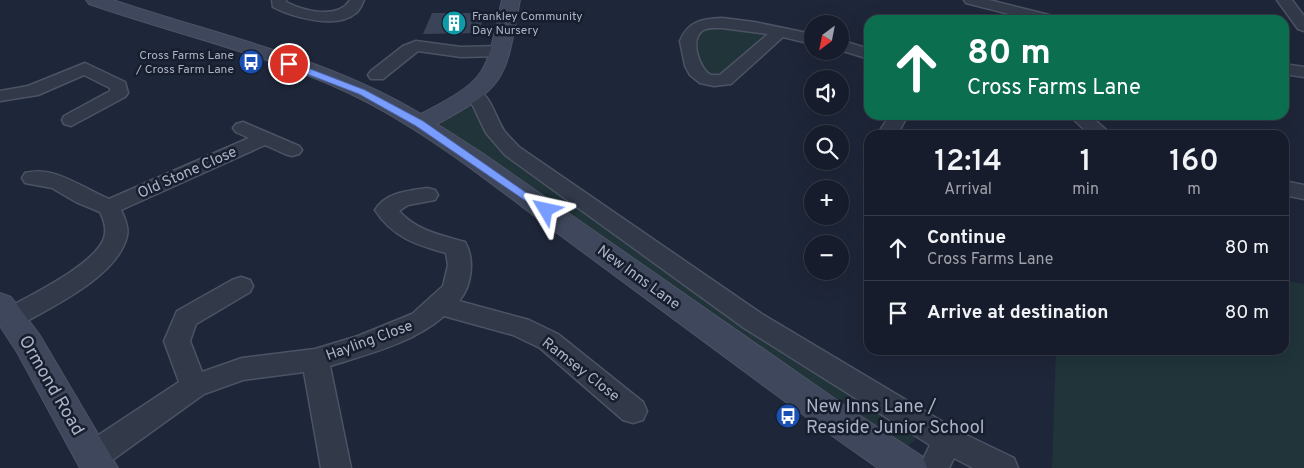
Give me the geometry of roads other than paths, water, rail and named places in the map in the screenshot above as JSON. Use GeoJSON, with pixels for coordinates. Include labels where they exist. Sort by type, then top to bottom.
{"type":"FeatureCollection","features":[{"type":"Feature","properties":{"kind":"street","name":"New Inns Lane"},"geometry":{"type":"LineString","coordinates":[[95,0],[322,76],[362,92],[420,124],[473,158],[836,419],[909,468]]}},
{"type":"Feature","properties":{"kind":"street"},"geometry":{"type":"LineString","coordinates":[[280,0],[278,4],[289,11],[314,15],[338,15],[350,10],[357,0]]}},
{"type":"Feature","properties":{"kind":"street"},"geometry":{"type":"LineString","coordinates":[[420,124],[473,93],[488,80],[494,70],[500,51],[510,0]]}},
{"type":"Feature","properties":{"kind":"street"},"geometry":{"type":"LineString","coordinates":[[971,0],[1032,15]]}},
{"type":"Feature","properties":{"kind":"street"},"geometry":{"type":"LineString","coordinates":[[1285,1],[1304,3]]}},
{"type":"Feature","properties":{"kind":"street"},"geometry":{"type":"LineString","coordinates":[[1285,1],[1304,26]]}},
{"type":"Feature","properties":{"kind":"street"},"geometry":{"type":"LineString","coordinates":[[780,32],[725,80],[702,78],[694,71],[688,41],[691,33],[698,26],[720,23],[780,32],[804,37]]}},
{"type":"Feature","properties":{"kind":"street"},"geometry":{"type":"LineString","coordinates":[[377,75],[409,49],[416,46],[461,52],[500,51]]}},
{"type":"Feature","properties":{"kind":"street"},"geometry":{"type":"LineString","coordinates":[[849,48],[864,53]]}},
{"type":"Feature","properties":{"kind":"street"},"geometry":{"type":"LineString","coordinates":[[0,96],[32,91],[85,68],[119,86],[119,93],[71,120]]}},
{"type":"Feature","properties":{"kind":"street"},"geometry":{"type":"LineString","coordinates":[[1289,70],[1304,72]]}},
{"type":"Feature","properties":{"kind":"street","name":"New Inns Lane"},"geometry":{"type":"LineString","coordinates":[[473,93],[496,133],[512,151],[679,270],[754,321],[948,440],[1003,468]]}},
{"type":"Feature","properties":{"kind":"street"},"geometry":{"type":"LineString","coordinates":[[1084,120],[1096,130]]}},
{"type":"Feature","properties":{"kind":"street","name":"Old Stone Close"},"geometry":{"type":"LineString","coordinates":[[243,128],[292,150]]}},
{"type":"Feature","properties":{"kind":"street","name":"Old Stone Close"},"geometry":{"type":"LineString","coordinates":[[109,206],[265,138]]}},
{"type":"Feature","properties":{"kind":"street"},"geometry":{"type":"LineString","coordinates":[[6,312],[79,278],[102,260],[116,238],[117,225],[109,206],[84,197],[58,182],[32,178]]}},
{"type":"Feature","properties":{"kind":"street"},"geometry":{"type":"LineString","coordinates":[[1289,189],[1304,192]]}},
{"type":"Feature","properties":{"kind":"street","name":"Hayling Close"},"geometry":{"type":"LineString","coordinates":[[96,462],[194,386],[242,369],[315,360],[364,345],[420,321],[440,305],[454,290],[460,265],[457,248],[419,237],[392,219],[386,210],[402,199],[427,195]]}},
{"type":"Feature","properties":{"kind":"street"},"geometry":{"type":"LineString","coordinates":[[194,386],[177,341],[186,318],[241,286]]}},
{"type":"Feature","properties":{"kind":"street","name":"Ramsey Close"},"geometry":{"type":"LineString","coordinates":[[440,305],[520,327],[549,341],[633,411]]}},
{"type":"Feature","properties":{"kind":"street","name":"Ormond Road"},"geometry":{"type":"LineString","coordinates":[[6,312],[96,462]]}},
{"type":"Feature","properties":{"kind":"street"},"geometry":{"type":"LineString","coordinates":[[315,360],[336,468]]}},
{"type":"Feature","properties":{"kind":"street"},"geometry":{"type":"LineString","coordinates":[[934,468],[948,440]]}},
{"type":"Feature","properties":{"kind":"place","name":"Frankley Community Day Nursery"},"geometry":{"type":"Point","coordinates":[454,23]}},
{"type":"Feature","properties":{"kind":"place","name":"Cross Farms Lane / Cross Farm Lane"},"geometry":{"type":"Point","coordinates":[251,62]}},
{"type":"Feature","properties":{"kind":"place","name":"New Inns Lane / Reaside Junior School"},"geometry":{"type":"Point","coordinates":[788,416]}}]}
